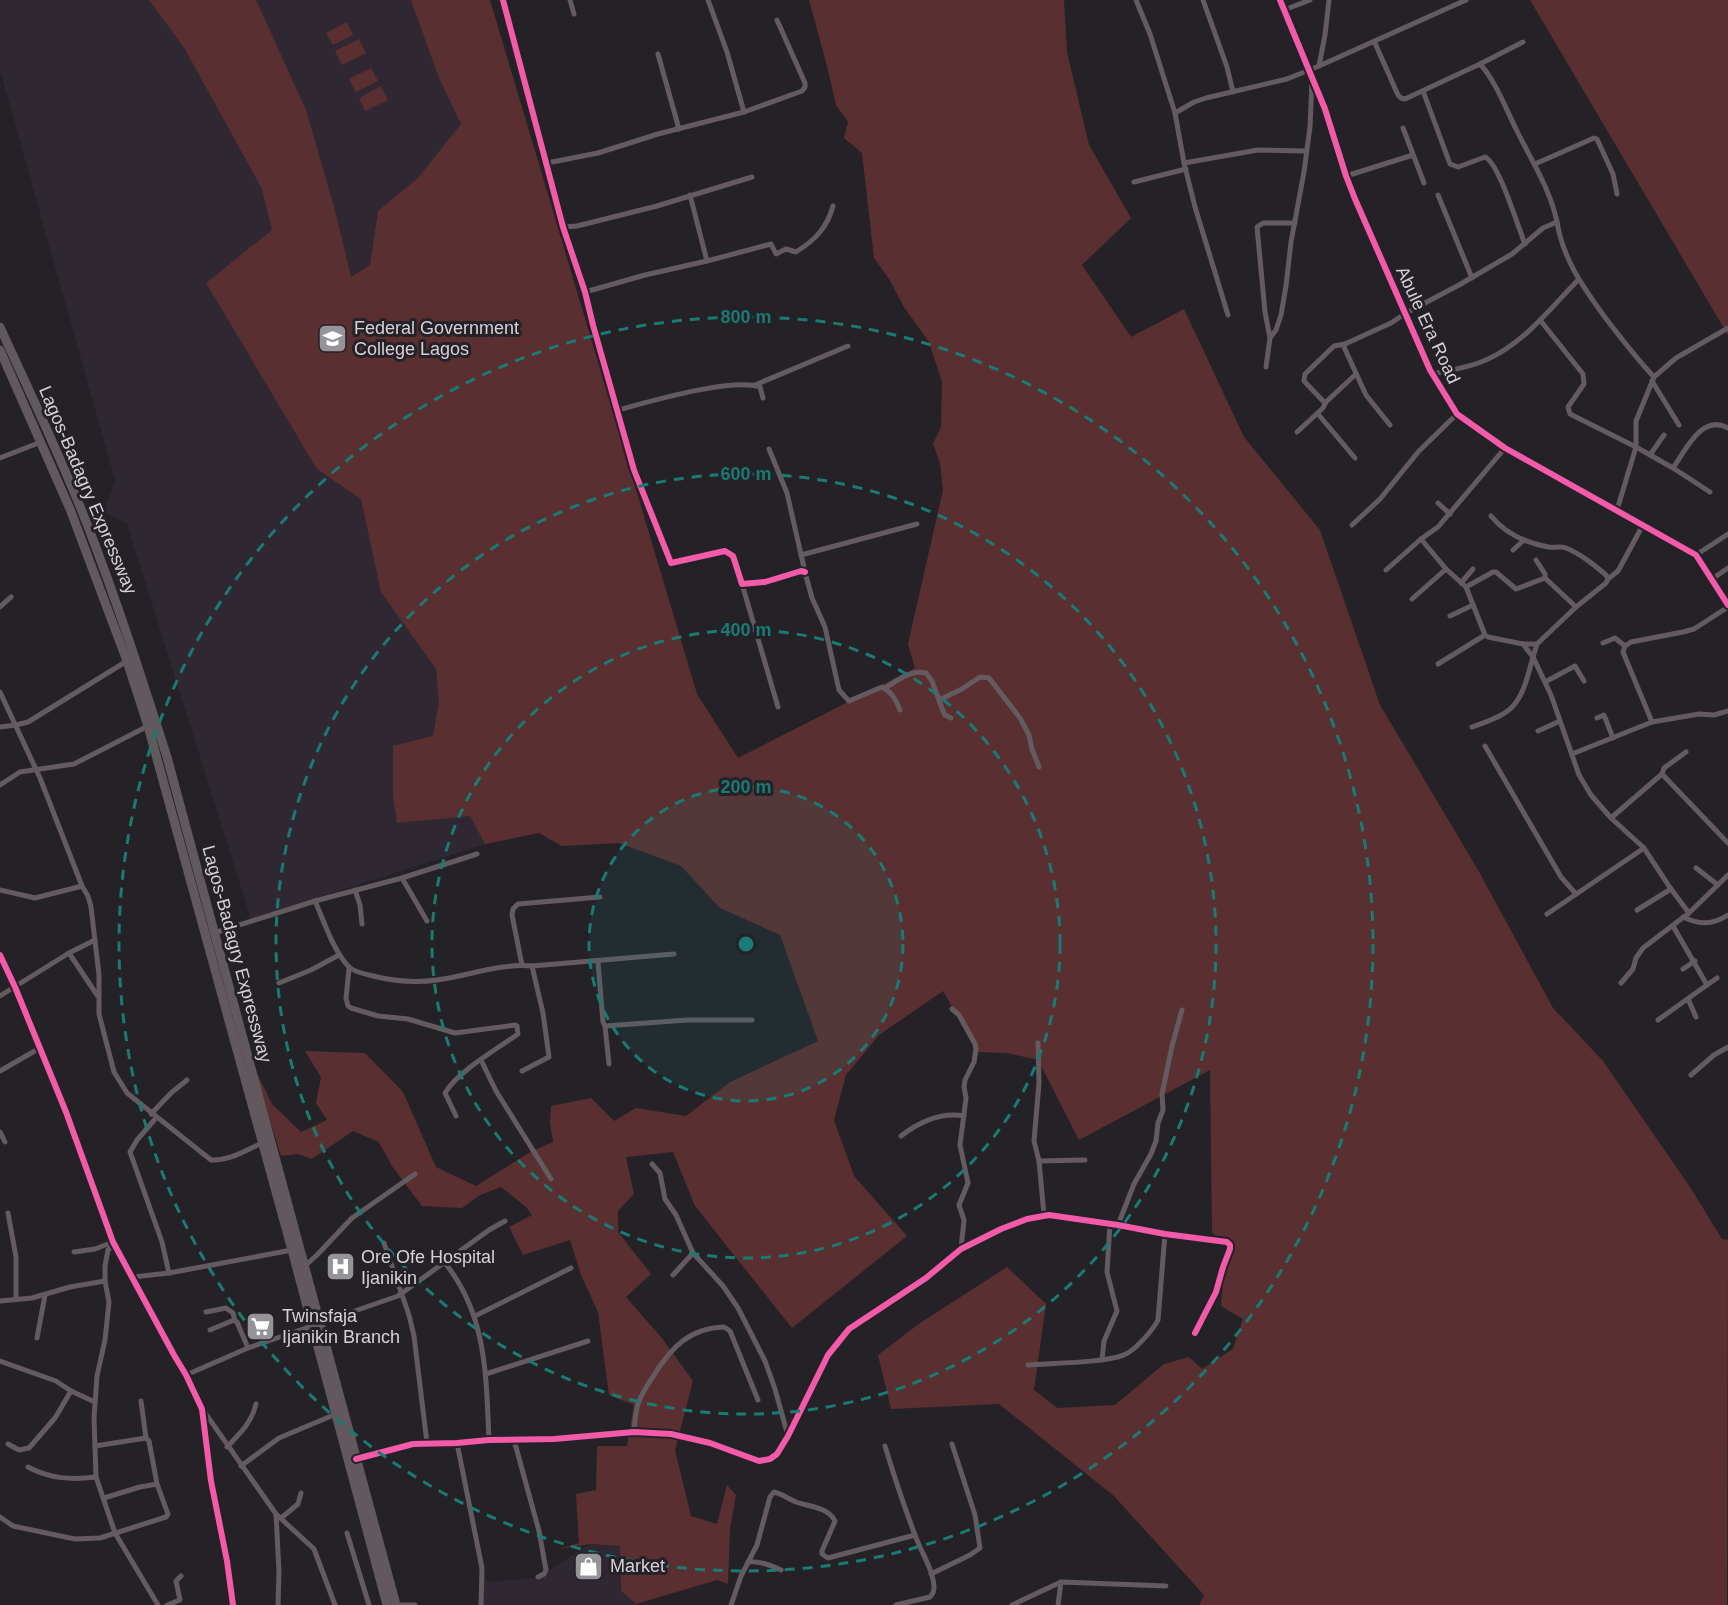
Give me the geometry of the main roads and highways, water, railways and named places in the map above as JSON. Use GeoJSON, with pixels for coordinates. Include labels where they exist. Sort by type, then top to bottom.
{"type":"FeatureCollection","features":[{"type":"Feature","properties":{"kind":"highway","name":"Lagos-Badagry Expressway"},"geometry":{"type":"LineString","coordinates":[[0,327],[86,521],[123,620],[167,757],[305,1266],[336,1414],[387,1605]]}},
{"type":"Feature","properties":{"kind":"highway","name":"Lagos-Badagry Expressway"},"geometry":{"type":"LineString","coordinates":[[0,350],[70,509],[128,661],[148,726],[292,1250],[356,1459],[396,1605]]}},
{"type":"Feature","properties":{"kind":"place","name":"Federal Government College Lagos"},"geometry":{"type":"Point","coordinates":[333,338]}},
{"type":"Feature","properties":{"kind":"place","name":"Ore Ofe Hospital Ijanikin"},"geometry":{"type":"Point","coordinates":[340,1267]}},
{"type":"Feature","properties":{"kind":"place","name":"Twinsfaja Ijanikin Branch"},"geometry":{"type":"Point","coordinates":[261,1326]}},
{"type":"Feature","properties":{"kind":"place","name":"Market"},"geometry":{"type":"Point","coordinates":[589,1566]}}]}
